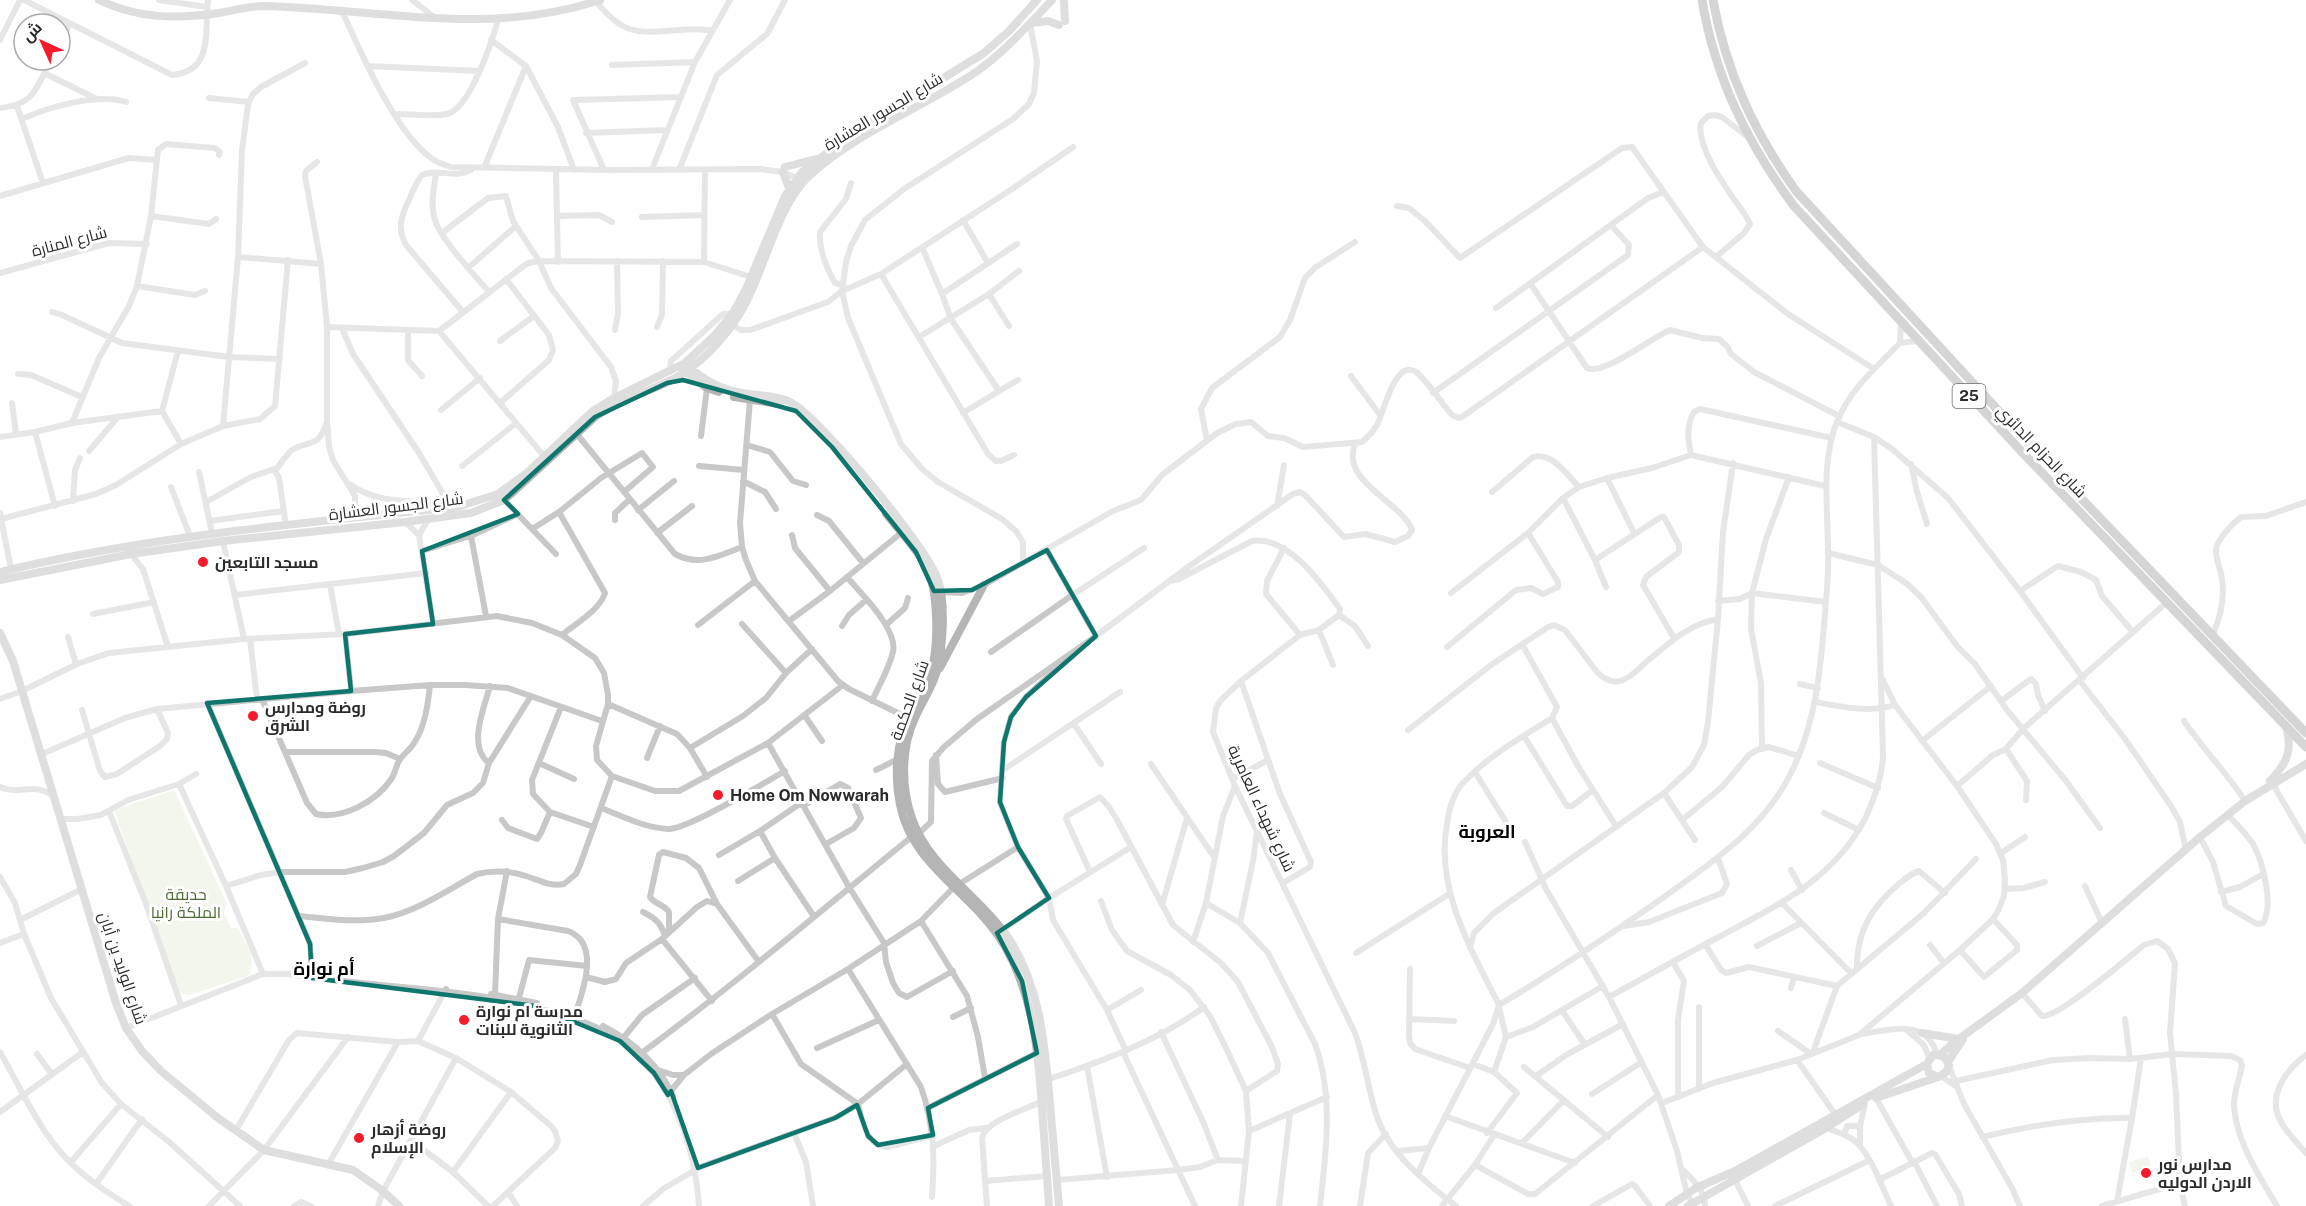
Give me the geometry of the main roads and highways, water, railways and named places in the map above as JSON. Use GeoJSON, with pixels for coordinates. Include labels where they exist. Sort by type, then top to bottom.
{"type":"FeatureCollection","features":[{"type":"Feature","properties":{"kind":"main road","name":"شارع الحزام الدائري"},"geometry":{"type":"LineString","coordinates":[[1702,0],[1717,67],[1733,108],[1749,138],[1794,206],[2022,452],[2306,747]]}},
{"type":"Feature","properties":{"kind":"main road","name":"شارع الحزام الدائري"},"geometry":{"type":"LineString","coordinates":[[1713,0],[1728,64],[1754,125],[1787,178],[1811,208],[2030,445],[2306,733]]}},
{"type":"Feature","properties":{"kind":"main road"},"geometry":{"type":"LineString","coordinates":[[2022,452],[2030,445]]}},
{"type":"Feature","properties":{"kind":"place","name":"مسجد التابعين"},"geometry":{"type":"Point","coordinates":[203,562]}},
{"type":"Feature","properties":{"kind":"place","name":"روضة ومدارس الشرق"},"geometry":{"type":"Point","coordinates":[253,716]}},
{"type":"Feature","properties":{"kind":"place","name":"Home Om Nowwarah"},"geometry":{"type":"Point","coordinates":[718,795]}},
{"type":"Feature","properties":{"kind":"place","name":"مدرسة ام نوارة الثانوية للبنات"},"geometry":{"type":"Point","coordinates":[464,1020]}},
{"type":"Feature","properties":{"kind":"place","name":"روضة أزهار الإسلام"},"geometry":{"type":"Point","coordinates":[359,1138]}},
{"type":"Feature","properties":{"kind":"place","name":"مدارس نور الاردن الدوليه"},"geometry":{"type":"Point","coordinates":[2146,1173]}},
{"type":"Feature","properties":{"kind":"district","name":"العروبة"},"geometry":{"type":"Point","coordinates":[1487,832]}},
{"type":"Feature","properties":{"kind":"district","name":"أم نوارة"},"geometry":{"type":"Point","coordinates":[324,969]}},
{"type":"Feature","properties":{"kind":"park label","name":"حديقة الملكة رانيا"},"geometry":{"type":"Point","coordinates":[186,903]}}]}
